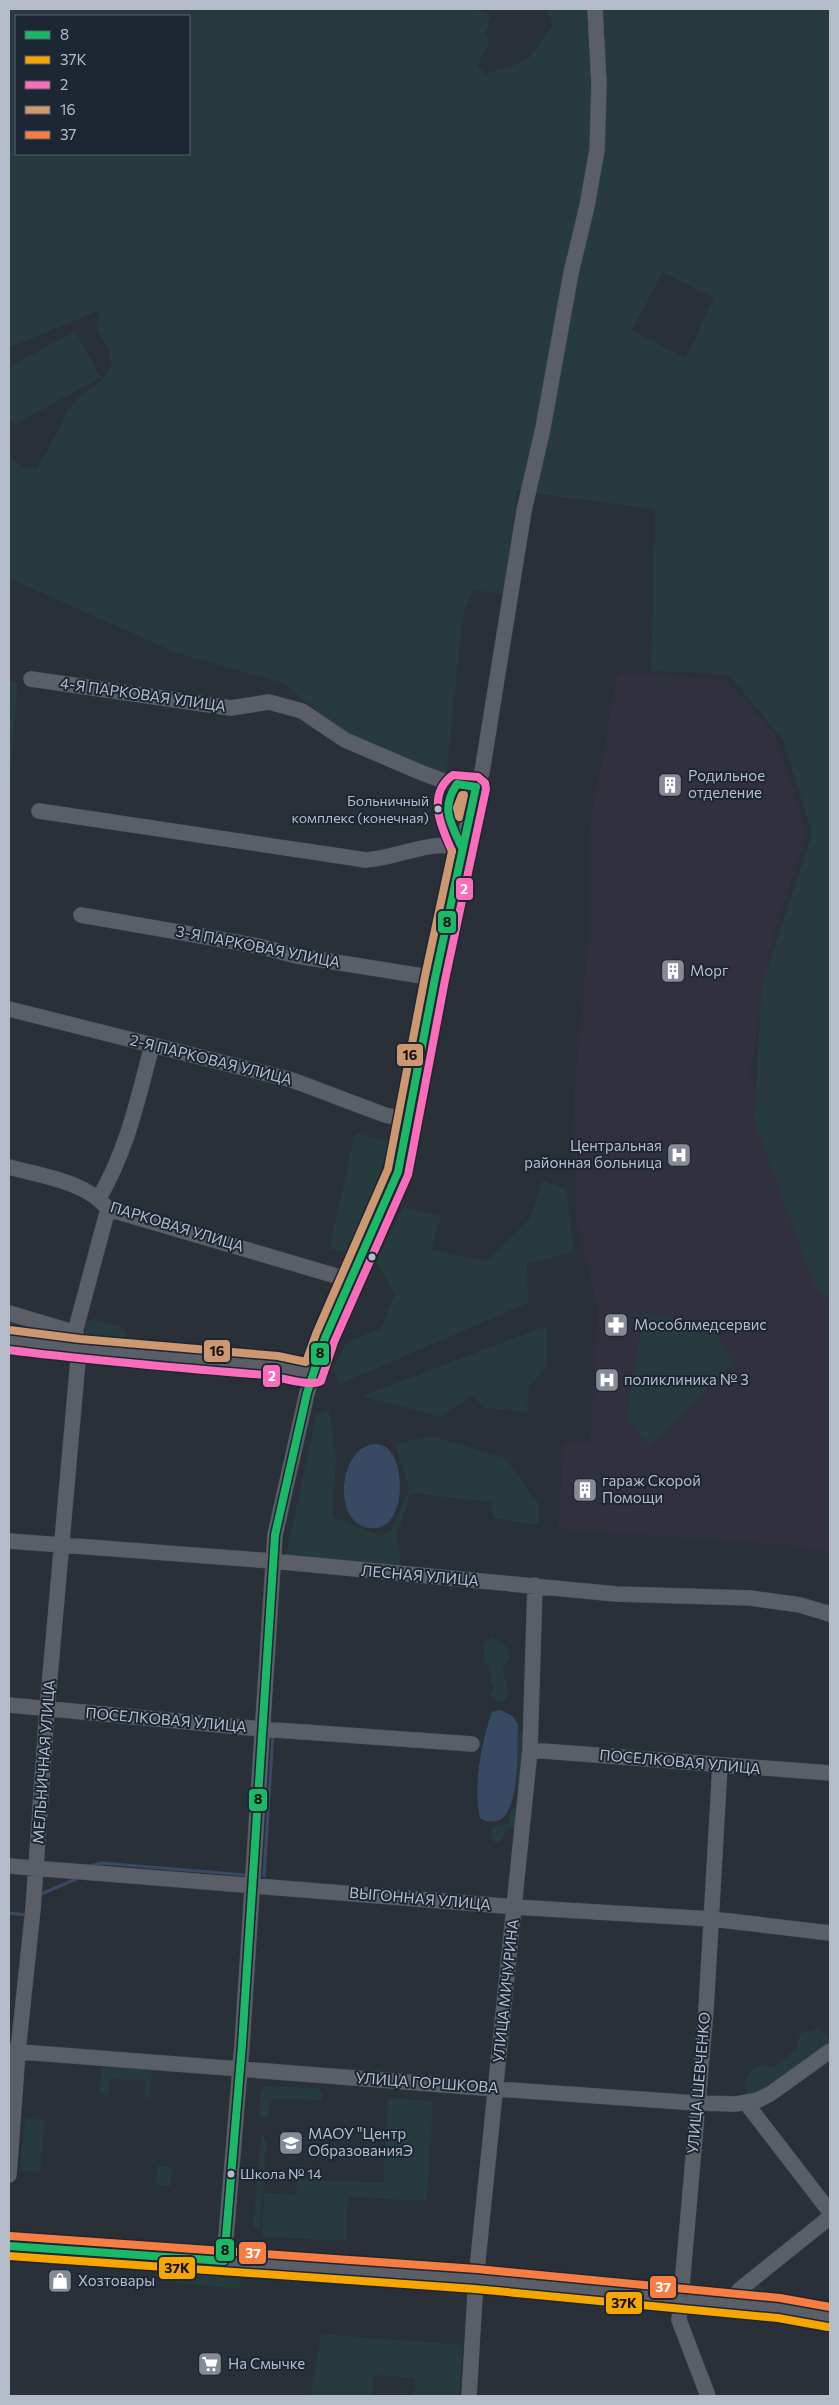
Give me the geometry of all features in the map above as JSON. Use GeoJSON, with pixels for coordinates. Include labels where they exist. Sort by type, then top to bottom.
{"type":"FeatureCollection","features":[{"type":"Feature","properties":{"kind":"street"},"geometry":{"type":"LineString","coordinates":[[224,2261],[240,2069],[272,1561],[284,1490],[313,1374],[325,1338],[398,1172],[462,848],[476,787],[482,772],[524,511],[543,428],[571,273],[587,206],[597,150],[599,84],[595,9]]}},
{"type":"Feature","properties":{"kind":"street","name":"4-Я ПАРКОВАЯ УЛИЦА"},"geometry":{"type":"LineString","coordinates":[[31,679],[231,708],[269,702],[302,712],[345,740],[422,773],[444,781],[476,787]]}},
{"type":"Feature","properties":{"kind":"street"},"geometry":{"type":"LineString","coordinates":[[39,811],[366,860],[385,859],[420,847],[436,845],[462,848]]}},
{"type":"Feature","properties":{"kind":"street","name":"3-Я ПАРКОВАЯ УЛИЦА"},"geometry":{"type":"LineString","coordinates":[[81,915],[249,945],[297,956],[435,978]]}},
{"type":"Feature","properties":{"kind":"street","name":"2-Я ПАРКОВАЯ УЛИЦА"},"geometry":{"type":"LineString","coordinates":[[9,1009],[292,1080],[385,1115],[409,1120]]}},
{"type":"Feature","properties":{"kind":"street","name":"МЕЛЬНИЧНАЯ УЛИЦА"},"geometry":{"type":"LineString","coordinates":[[9,2175],[13,2051],[36,1868],[75,1343],[103,1204],[129,1134],[152,1046]]}},
{"type":"Feature","properties":{"kind":"street","name":"ПАРКОВАЯ УЛИЦА"},"geometry":{"type":"LineString","coordinates":[[9,1167],[76,1186],[103,1204],[350,1280]]}},
{"type":"Feature","properties":{"kind":"street"},"geometry":{"type":"LineString","coordinates":[[9,1313],[75,1343]]}},
{"type":"Feature","properties":{"kind":"street"},"geometry":{"type":"LineString","coordinates":[[9,1340],[75,1343],[248,1363],[313,1374]]}},
{"type":"Feature","properties":{"kind":"street","name":"ЛЕСНАЯ УЛИЦА"},"geometry":{"type":"LineString","coordinates":[[9,1542],[272,1561],[616,1594],[750,1598],[800,1605],[830,1614]]}},
{"type":"Feature","properties":{"kind":"street","name":"УЛИЦА МИЧУРИНА"},"geometry":{"type":"LineString","coordinates":[[469,2396],[476,2279],[530,1750],[535,1586]]}},
{"type":"Feature","properties":{"kind":"street","name":"ПОСЕЛКОВАЯ УЛИЦА"},"geometry":{"type":"LineString","coordinates":[[9,1705],[47,1710],[472,1744]]}},
{"type":"Feature","properties":{"kind":"street","name":"ПОСЕЛКОВАЯ УЛИЦА"},"geometry":{"type":"LineString","coordinates":[[530,1750],[830,1774]]}},
{"type":"Feature","properties":{"kind":"street","name":"УЛИЦА ШЕВЧЕНКО"},"geometry":{"type":"LineString","coordinates":[[708,2396],[680,2320],[696,2103],[706,2010],[720,1765]]}},
{"type":"Feature","properties":{"kind":"street","name":"ВЫГОННАЯ УЛИЦА"},"geometry":{"type":"LineString","coordinates":[[9,1866],[515,1907],[712,1919],[830,1933]]}},
{"type":"Feature","properties":{"kind":"street","name":"УЛИЦА ГОРШКОВА"},"geometry":{"type":"LineString","coordinates":[[13,2051],[696,2103],[746,2103],[770,2094],[830,2051]]}},
{"type":"Feature","properties":{"kind":"street"},"geometry":{"type":"LineString","coordinates":[[746,2103],[830,2212]]}},
{"type":"Feature","properties":{"kind":"street"},"geometry":{"type":"LineString","coordinates":[[736,2304],[739,2290],[830,2217]]}},
{"type":"Feature","properties":{"kind":"street"},"geometry":{"type":"LineString","coordinates":[[9,2246],[476,2279],[805,2311],[830,2318]]}},
{"type":"Feature","properties":{"kind":"shaded area","name":"Центральная районная больница"},"geometry":{"type":"Polygon","coordinates":[[[618,673],[726,679],[775,734],[807,832],[772,941],[750,1073],[830,1273],[830,1553],[791,1545],[558,1529],[564,1443],[590,1444],[598,1310],[576,1217],[574,1094],[589,934],[589,829],[618,673]]]}},
{"type":"Feature","properties":{"kind":"green space"},"geometry":{"type":"Polygon","coordinates":[[[9,9],[472,9],[491,15],[485,34],[490,40],[477,66],[486,74],[515,65],[529,58],[552,26],[547,9],[830,9],[830,1300],[815,1287],[754,1120],[762,984],[812,834],[783,740],[728,674],[651,671],[655,509],[517,491],[504,594],[473,590],[463,614],[446,780],[345,733],[283,683],[174,652],[9,578],[9,456],[23,469],[37,468],[66,412],[81,394],[100,382],[111,367],[109,349],[97,330],[98,311],[9,348],[9,9]],[[663,272],[632,330],[685,359],[714,298],[663,272]]]}},
{"type":"Feature","properties":{"kind":"green space"},"geometry":{"type":"Polygon","coordinates":[[[75,331],[101,377],[14,425],[9,415],[9,367],[75,331]]]}},
{"type":"Feature","properties":{"kind":"green space"},"geometry":{"type":"Polygon","coordinates":[[[9,681],[18,683],[9,791],[9,681]]]}},
{"type":"Feature","properties":{"kind":"green space"},"geometry":{"type":"Polygon","coordinates":[[[355,1133],[395,1143],[352,1252],[329,1249],[355,1133]]]}},
{"type":"Feature","properties":{"kind":"green space"},"geometry":{"type":"Polygon","coordinates":[[[543,1180],[566,1189],[574,1252],[527,1264],[528,1303],[340,1384],[333,1368],[347,1342],[381,1328],[395,1294],[376,1261],[403,1207],[441,1216],[431,1250],[486,1261],[529,1220],[543,1180]]]}},
{"type":"Feature","properties":{"kind":"green space"},"geometry":{"type":"Polygon","coordinates":[[[643,1313],[710,1324],[733,1362],[649,1446],[627,1416],[643,1313]]]}},
{"type":"Feature","properties":{"kind":"green space"},"geometry":{"type":"Polygon","coordinates":[[[9,1318],[67,1334],[66,1341],[9,1335],[9,1318]]]}},
{"type":"Feature","properties":{"kind":"green space"},"geometry":{"type":"Polygon","coordinates":[[[94,1319],[122,1327],[127,1334],[123,1344],[87,1341],[85,1336],[86,1328],[89,1321],[94,1319]]]}},
{"type":"Feature","properties":{"kind":"green space"},"geometry":{"type":"Polygon","coordinates":[[[546,1326],[546,1367],[529,1386],[527,1412],[486,1408],[471,1395],[442,1417],[362,1396],[546,1326]]]}},
{"type":"Feature","properties":{"kind":"green space"},"geometry":{"type":"Polygon","coordinates":[[[329,1411],[336,1455],[333,1517],[381,1536],[391,1530],[409,1489],[395,1444],[432,1436],[505,1458],[539,1504],[538,1525],[494,1518],[490,1502],[420,1494],[410,1495],[397,1536],[401,1566],[286,1555],[316,1415],[329,1411]]]}},
{"type":"Feature","properties":{"kind":"green space"},"geometry":{"type":"Polygon","coordinates":[[[492,1637],[508,1648],[509,1659],[502,1668],[509,1693],[505,1701],[495,1701],[490,1694],[494,1687],[490,1679],[489,1666],[484,1662],[484,1643],[492,1637]]]}},
{"type":"Feature","properties":{"kind":"green space"},"geometry":{"type":"Polygon","coordinates":[[[519,1733],[525,1735],[518,1800],[515,1765],[519,1733]]]}},
{"type":"Feature","properties":{"kind":"green space"},"geometry":{"type":"Polygon","coordinates":[[[514,1808],[518,1811],[516,1827],[506,1830],[501,1842],[496,1843],[491,1839],[492,1827],[508,1823],[511,1811],[514,1808]]]}},
{"type":"Feature","properties":{"kind":"green space"},"geometry":{"type":"Polygon","coordinates":[[[818,2028],[829,2036],[828,2047],[781,2080],[752,2095],[748,2094],[745,2081],[752,2070],[760,2064],[773,2067],[796,2047],[800,2034],[818,2028]]]}},
{"type":"Feature","properties":{"kind":"green space"},"geometry":{"type":"Polygon","coordinates":[[[101,2067],[152,2070],[150,2097],[145,2097],[145,2081],[110,2079],[109,2095],[100,2094],[101,2067]]]}},
{"type":"Feature","properties":{"kind":"green space"},"geometry":{"type":"Polygon","coordinates":[[[264,2087],[318,2088],[323,2095],[321,2100],[274,2098],[270,2103],[269,2116],[264,2119],[259,2117],[260,2096],[264,2087]]]}},
{"type":"Feature","properties":{"kind":"green space"},"geometry":{"type":"Polygon","coordinates":[[[388,2098],[433,2101],[427,2201],[348,2197],[346,2241],[262,2237],[264,2193],[296,2194],[297,2179],[383,2183],[388,2098]]]}},
{"type":"Feature","properties":{"kind":"green space"},"geometry":{"type":"Polygon","coordinates":[[[25,2118],[45,2120],[40,2172],[20,2170],[25,2118]]]}},
{"type":"Feature","properties":{"kind":"green space"},"geometry":{"type":"Polygon","coordinates":[[[261,2136],[267,2139],[260,2226],[256,2229],[253,2227],[261,2136]]]}},
{"type":"Feature","properties":{"kind":"green space"},"geometry":{"type":"Polygon","coordinates":[[[157,2166],[172,2167],[171,2186],[156,2185],[157,2166]]]}},
{"type":"Feature","properties":{"kind":"green space"},"geometry":{"type":"Polygon","coordinates":[[[177,2273],[241,2278],[240,2289],[176,2283],[177,2273]]]}},
{"type":"Feature","properties":{"kind":"green space"},"geometry":{"type":"Polygon","coordinates":[[[760,2285],[769,2296],[830,2306],[830,2310],[777,2299],[746,2298],[743,2294],[750,2286],[760,2285]]]}},
{"type":"Feature","properties":{"kind":"green space"},"geometry":{"type":"Polygon","coordinates":[[[321,2334],[463,2345],[459,2396],[414,2396],[415,2378],[374,2375],[372,2396],[310,2396],[321,2334]]]}},
{"type":"Feature","properties":{"kind":"water"},"geometry":{"type":"Polygon","coordinates":[[[378,1444],[387,1448],[394,1458],[400,1483],[399,1497],[396,1510],[390,1521],[381,1527],[369,1528],[357,1523],[350,1514],[345,1502],[344,1489],[350,1462],[358,1452],[368,1445],[378,1444]]]}},
{"type":"Feature","properties":{"kind":"water"},"geometry":{"type":"Polygon","coordinates":[[[500,1710],[513,1716],[518,1725],[516,1780],[509,1808],[503,1817],[495,1821],[487,1821],[480,1818],[478,1806],[479,1765],[484,1737],[492,1712],[500,1710]]]}},
{"type":"Feature","properties":{"kind":"waterway"},"geometry":{"type":"LineString","coordinates":[[264,1876],[273,1734]]}},
{"type":"Feature","properties":{"kind":"waterway"},"geometry":{"type":"LineString","coordinates":[[89,1866],[102,1863],[246,1875]]}},
{"type":"Feature","properties":{"kind":"waterway"},"geometry":{"type":"LineString","coordinates":[[41,1894],[76,1879]]}},
{"type":"Feature","properties":{"kind":"waterway"},"geometry":{"type":"LineString","coordinates":[[9,1913],[26,1915],[27,1912]]}},
{"type":"Feature","properties":{"kind":"transit line","name":"2"},"geometry":{"type":"LineString","coordinates":[[9,1350],[105,1361],[265,1375],[310,1383],[321,1381],[334,1342],[408,1175],[445,980],[486,789],[485,783],[478,777],[453,775],[440,792],[438,801],[440,821],[452,851]]}},
{"type":"Feature","properties":{"kind":"transit line","name":"8"},"geometry":{"type":"LineString","coordinates":[[9,2246],[224,2261],[242,2045],[275,1535],[307,1393],[325,1338],[398,1172],[435,978],[476,787],[457,784],[449,801],[448,809],[451,823],[462,848]]}},
{"type":"Feature","properties":{"kind":"transit line","name":"16"},"geometry":{"type":"LineString","coordinates":[[462,795],[464,795],[459,817],[457,808],[462,795]]}},
{"type":"Feature","properties":{"kind":"transit line","name":"16"},"geometry":{"type":"LineString","coordinates":[[10,1330],[80,1339],[278,1356],[306,1362],[316,1334],[388,1169],[425,976],[452,851]]}},
{"type":"Feature","properties":{"kind":"transit line","name":"37"},"geometry":{"type":"LineString","coordinates":[[10,2236],[477,2269],[780,2298],[830,2307]]}},
{"type":"Feature","properties":{"kind":"transit line","name":"37К"},"geometry":{"type":"LineString","coordinates":[[9,2256],[475,2289],[778,2318],[828,2327]]}},
{"type":"Feature","properties":{"kind":"place","name":"Родильное отделение"},"geometry":{"type":"Point","coordinates":[670,785]}},
{"type":"Feature","properties":{"kind":"place","name":"Больничный комплекс (конечная)"},"geometry":{"type":"Point","coordinates":[438,809]}},
{"type":"Feature","properties":{"kind":"place","name":"Морг"},"geometry":{"type":"Point","coordinates":[673,971]}},
{"type":"Feature","properties":{"kind":"place","name":"Центральная районная больница"},"geometry":{"type":"Point","coordinates":[679,1155]}},
{"type":"Feature","properties":{"kind":"place","name":"Мособлмедсервис"},"geometry":{"type":"Point","coordinates":[616,1325]}},
{"type":"Feature","properties":{"kind":"place","name":"поликлиника № 3"},"geometry":{"type":"Point","coordinates":[607,1380]}},
{"type":"Feature","properties":{"kind":"place","name":"гараж Скорой Помощи"},"geometry":{"type":"Point","coordinates":[585,1490]}},
{"type":"Feature","properties":{"kind":"place","name":"МАОУ \"Центр ОбразованияЭ"},"geometry":{"type":"Point","coordinates":[291,2143]}},
{"type":"Feature","properties":{"kind":"place","name":"Школа № 14"},"geometry":{"type":"Point","coordinates":[231,2174]}},
{"type":"Feature","properties":{"kind":"place","name":"Хозтовары"},"geometry":{"type":"Point","coordinates":[60,2281]}},
{"type":"Feature","properties":{"kind":"place","name":"На Смычке"},"geometry":{"type":"Point","coordinates":[210,2364]}}]}
